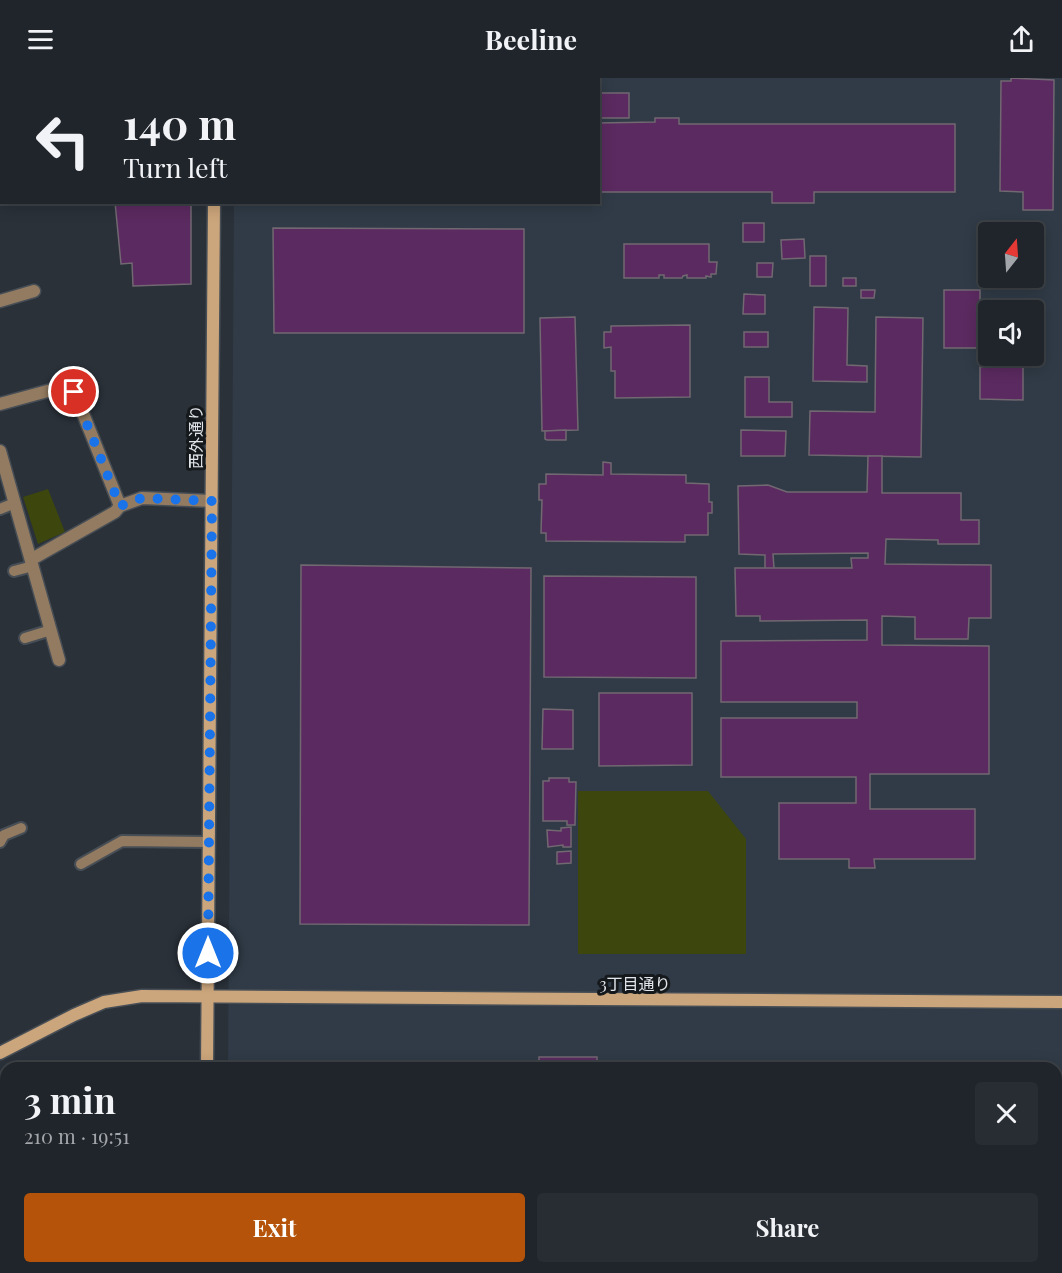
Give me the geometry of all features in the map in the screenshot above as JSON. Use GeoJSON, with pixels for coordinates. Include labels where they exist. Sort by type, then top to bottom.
{"type":"FeatureCollection","features":[{"type":"Feature","properties":{"kind":"street","name":"西外通り"},"geometry":{"type":"LineString","coordinates":[[207,1062],[214,204]]}},
{"type":"Feature","properties":{"kind":"street"},"geometry":{"type":"LineString","coordinates":[[0,301],[34,291]]}},
{"type":"Feature","properties":{"kind":"street"},"geometry":{"type":"LineString","coordinates":[[0,404],[66,386],[74,392],[120,506]]}},
{"type":"Feature","properties":{"kind":"street"},"geometry":{"type":"LineString","coordinates":[[0,451],[59,660]]}},
{"type":"Feature","properties":{"kind":"street"},"geometry":{"type":"LineString","coordinates":[[32,563],[115,512],[120,506],[142,498],[212,501]]}},
{"type":"Feature","properties":{"kind":"street","name":"3丁目通り"},"geometry":{"type":"LineString","coordinates":[[0,1053],[104,1002],[142,996],[1062,1002]]}},
{"type":"Feature","properties":{"kind":"lane"},"geometry":{"type":"LineString","coordinates":[[0,508],[15,503]]}},
{"type":"Feature","properties":{"kind":"lane"},"geometry":{"type":"LineString","coordinates":[[14,571],[32,563]]}},
{"type":"Feature","properties":{"kind":"lane"},"geometry":{"type":"LineString","coordinates":[[25,638],[51,630]]}},
{"type":"Feature","properties":{"kind":"lane"},"geometry":{"type":"LineString","coordinates":[[0,842],[4,836],[21,828]]}},
{"type":"Feature","properties":{"kind":"lane"},"geometry":{"type":"LineString","coordinates":[[81,864],[122,842],[208,842]]}},
{"type":"Feature","properties":{"kind":"shaded area"},"geometry":{"type":"Polygon","coordinates":[[[600,78],[1062,78],[1062,1062],[228,1062],[234,204],[600,204],[600,78]]]}},
{"type":"Feature","properties":{"kind":"green space"},"geometry":{"type":"Polygon","coordinates":[[[48,489],[65,532],[38,544],[23,497],[48,489]]]}},
{"type":"Feature","properties":{"kind":"green space"},"geometry":{"type":"Polygon","coordinates":[[[578,791],[708,791],[746,839],[746,954],[578,954],[578,791]]]}},
{"type":"Feature","properties":{"kind":"building"},"geometry":{"type":"Polygon","coordinates":[[[1011,78],[1054,80],[1053,210],[1023,210],[1023,192],[1000,191],[1001,81],[1011,81],[1011,78]]]}},
{"type":"Feature","properties":{"kind":"building"},"geometry":{"type":"Polygon","coordinates":[[[600,93],[629,93],[629,118],[600,118],[600,93]]]}},
{"type":"Feature","properties":{"kind":"building"},"geometry":{"type":"Polygon","coordinates":[[[655,118],[679,118],[679,124],[955,124],[955,192],[814,192],[814,203],[772,203],[772,192],[600,192],[600,123],[655,122],[655,118]]]}},
{"type":"Feature","properties":{"kind":"building"},"geometry":{"type":"Polygon","coordinates":[[[115,204],[191,204],[191,284],[133,286],[132,263],[121,264],[115,204]]]}},
{"type":"Feature","properties":{"kind":"building"},"geometry":{"type":"Polygon","coordinates":[[[743,223],[764,223],[764,242],[743,242],[743,223]]]}},
{"type":"Feature","properties":{"kind":"building"},"geometry":{"type":"Polygon","coordinates":[[[273,228],[524,229],[524,333],[274,333],[273,228]]]}},
{"type":"Feature","properties":{"kind":"building"},"geometry":{"type":"Polygon","coordinates":[[[804,239],[805,258],[782,259],[781,240],[804,239]]]}},
{"type":"Feature","properties":{"kind":"building"},"geometry":{"type":"Polygon","coordinates":[[[624,244],[709,244],[709,262],[717,262],[716,274],[711,274],[711,277],[706,276],[706,278],[687,278],[687,275],[682,278],[664,278],[664,275],[659,275],[659,278],[624,278],[624,244]]]}},
{"type":"Feature","properties":{"kind":"building"},"geometry":{"type":"Polygon","coordinates":[[[810,256],[826,256],[826,286],[810,286],[810,256]]]}},
{"type":"Feature","properties":{"kind":"building"},"geometry":{"type":"Polygon","coordinates":[[[757,263],[773,263],[772,277],[757,277],[757,263]]]}},
{"type":"Feature","properties":{"kind":"building"},"geometry":{"type":"Polygon","coordinates":[[[843,278],[856,278],[856,286],[843,286],[843,278]]]}},
{"type":"Feature","properties":{"kind":"building"},"geometry":{"type":"Polygon","coordinates":[[[861,290],[875,290],[874,298],[861,298],[861,290]]]}},
{"type":"Feature","properties":{"kind":"building"},"geometry":{"type":"Polygon","coordinates":[[[944,290],[980,290],[978,348],[944,348],[944,290]]]}},
{"type":"Feature","properties":{"kind":"building"},"geometry":{"type":"Polygon","coordinates":[[[744,294],[765,295],[765,314],[743,314],[744,294]]]}},
{"type":"Feature","properties":{"kind":"building"},"geometry":{"type":"Polygon","coordinates":[[[814,307],[848,308],[847,365],[867,366],[867,382],[813,381],[814,307]]]}},
{"type":"Feature","properties":{"kind":"building"},"geometry":{"type":"Polygon","coordinates":[[[575,317],[578,430],[542,431],[540,318],[575,317]]]}},
{"type":"Feature","properties":{"kind":"building"},"geometry":{"type":"Polygon","coordinates":[[[876,317],[923,318],[921,457],[809,455],[810,411],[875,412],[876,317]]]}},
{"type":"Feature","properties":{"kind":"building"},"geometry":{"type":"Polygon","coordinates":[[[690,325],[690,397],[615,398],[615,371],[611,371],[611,347],[604,348],[604,332],[611,332],[611,326],[690,325]]]}},
{"type":"Feature","properties":{"kind":"building"},"geometry":{"type":"Polygon","coordinates":[[[744,332],[768,332],[768,347],[744,347],[744,332]]]}},
{"type":"Feature","properties":{"kind":"building"},"geometry":{"type":"Polygon","coordinates":[[[980,367],[1023,367],[1023,400],[980,399],[980,367]]]}},
{"type":"Feature","properties":{"kind":"building"},"geometry":{"type":"Polygon","coordinates":[[[745,377],[769,377],[769,402],[792,402],[792,417],[745,417],[745,377]]]}},
{"type":"Feature","properties":{"kind":"building"},"geometry":{"type":"Polygon","coordinates":[[[566,430],[566,440],[545,439],[545,431],[566,430]]]}},
{"type":"Feature","properties":{"kind":"building"},"geometry":{"type":"Polygon","coordinates":[[[741,430],[786,431],[785,456],[741,456],[741,430]]]}},
{"type":"Feature","properties":{"kind":"building"},"geometry":{"type":"Polygon","coordinates":[[[868,456],[882,456],[882,493],[961,493],[961,520],[979,520],[979,544],[938,544],[938,540],[886,539],[885,564],[991,565],[991,618],[969,618],[968,639],[915,639],[915,617],[882,616],[882,645],[989,646],[989,774],[870,774],[870,809],[975,809],[975,859],[874,859],[875,868],[849,868],[849,859],[779,859],[779,803],[856,803],[856,777],[721,777],[721,718],[857,718],[857,702],[721,702],[721,641],[867,640],[867,620],[760,621],[760,616],[736,616],[735,568],[765,568],[765,555],[739,554],[738,486],[768,485],[787,492],[867,492],[868,456]],[[868,553],[773,554],[774,568],[852,568],[851,558],[868,558],[868,553]]]}},
{"type":"Feature","properties":{"kind":"building"},"geometry":{"type":"Polygon","coordinates":[[[603,462],[611,463],[611,474],[686,475],[686,483],[709,484],[709,502],[712,502],[712,513],[708,513],[708,535],[685,535],[685,542],[546,541],[546,533],[541,533],[542,500],[539,500],[539,484],[546,484],[546,474],[603,475],[603,462]]]}},
{"type":"Feature","properties":{"kind":"building"},"geometry":{"type":"Polygon","coordinates":[[[301,565],[531,568],[529,925],[300,924],[301,565]]]}},
{"type":"Feature","properties":{"kind":"building"},"geometry":{"type":"Polygon","coordinates":[[[544,576],[696,577],[696,678],[544,677],[544,576]]]}},
{"type":"Feature","properties":{"kind":"building"},"geometry":{"type":"Polygon","coordinates":[[[599,693],[692,693],[692,765],[599,766],[599,693]]]}},
{"type":"Feature","properties":{"kind":"building"},"geometry":{"type":"Polygon","coordinates":[[[543,709],[573,710],[573,749],[542,749],[543,709]]]}},
{"type":"Feature","properties":{"kind":"building"},"geometry":{"type":"Polygon","coordinates":[[[549,778],[569,778],[569,782],[576,782],[575,825],[567,825],[567,821],[543,821],[543,781],[549,781],[549,778]]]}},
{"type":"Feature","properties":{"kind":"building"},"geometry":{"type":"Polygon","coordinates":[[[571,827],[571,847],[563,847],[563,845],[548,847],[547,830],[561,831],[561,828],[571,827]]]}},
{"type":"Feature","properties":{"kind":"building"},"geometry":{"type":"Polygon","coordinates":[[[571,851],[571,863],[557,864],[557,852],[571,851]]]}},
{"type":"Feature","properties":{"kind":"building"},"geometry":{"type":"Polygon","coordinates":[[[539,1057],[597,1057],[597,1062],[539,1062],[539,1057]]]}},
{"type":"Feature","properties":{"kind":"route"},"geometry":{"type":"LineString","coordinates":[[74,392],[120,506],[142,498],[212,501],[208,953]]}}]}
